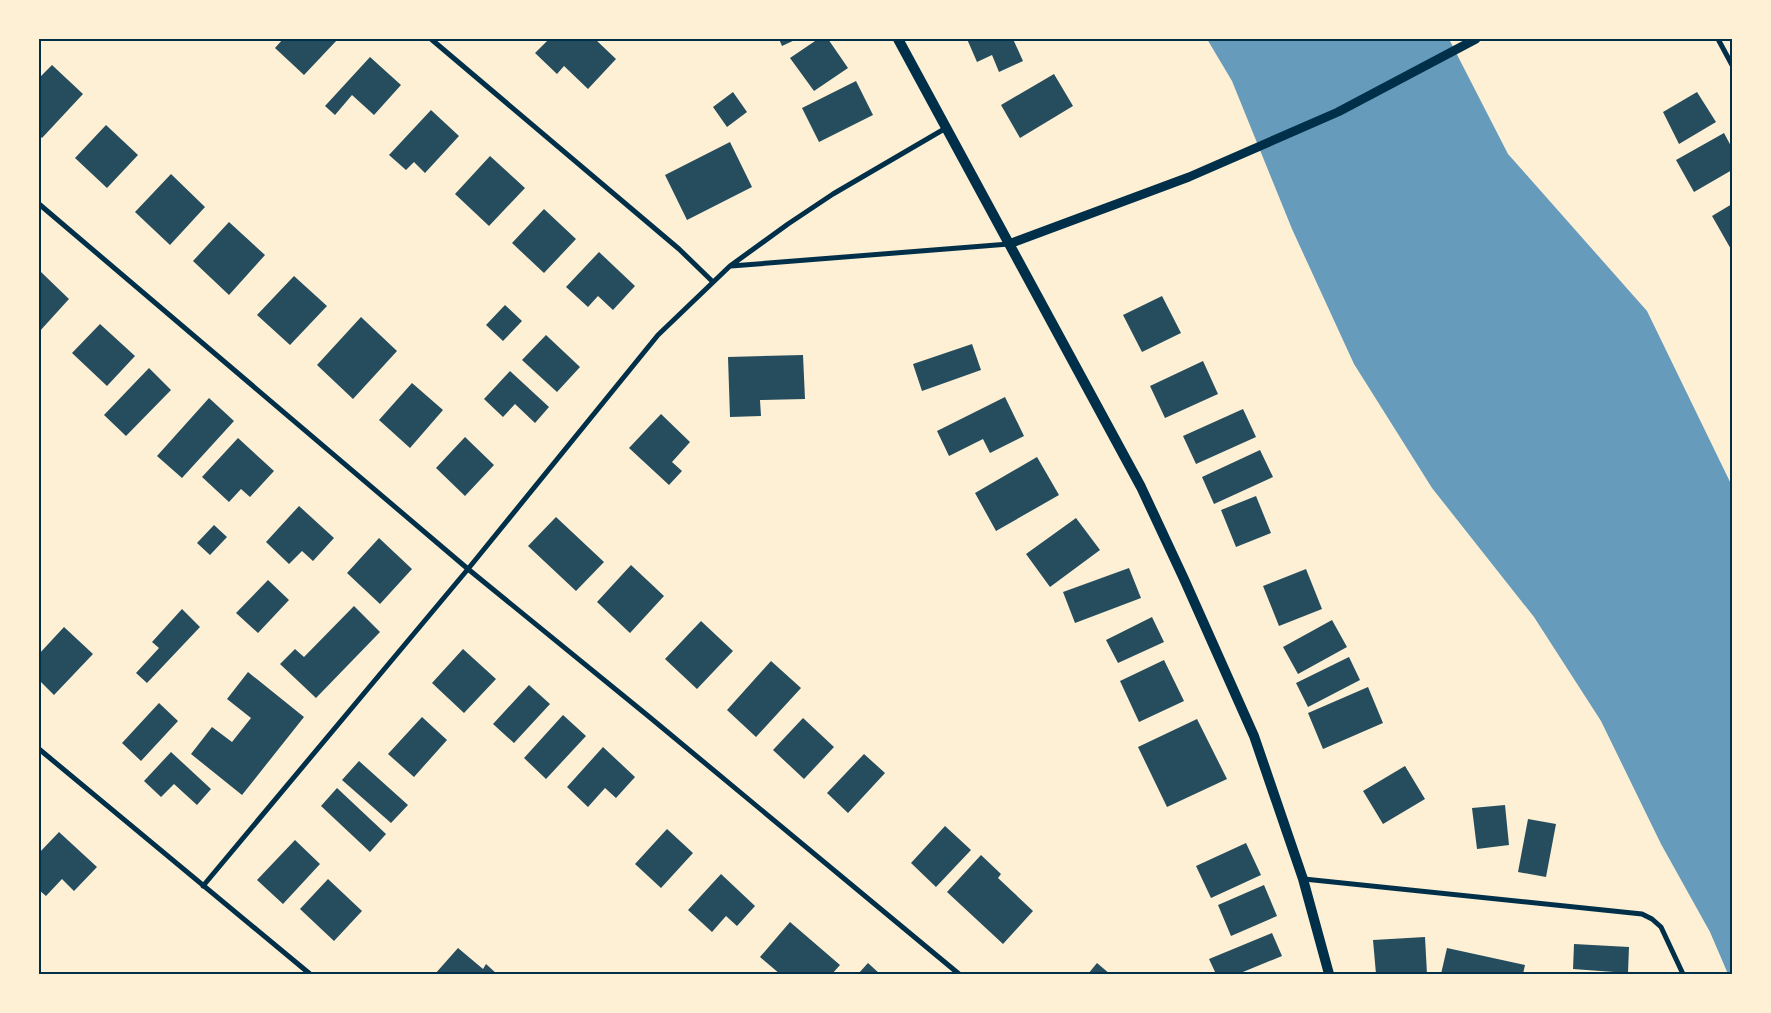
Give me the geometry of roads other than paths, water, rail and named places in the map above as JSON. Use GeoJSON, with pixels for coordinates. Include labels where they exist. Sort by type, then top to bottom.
{"type":"FeatureCollection","features":[{"type":"Feature","properties":{"kind":"main road"},"geometry":{"type":"LineString","coordinates":[[898,39],[1141,487],[1184,579],[1254,736],[1303,879],[1329,974]]}},
{"type":"Feature","properties":{"kind":"street"},"geometry":{"type":"LineString","coordinates":[[431,39],[678,249],[713,282]]}},
{"type":"Feature","properties":{"kind":"street"},"geometry":{"type":"LineString","coordinates":[[730,266],[1009,244],[1189,177],[1338,112],[1476,39]]}},
{"type":"Feature","properties":{"kind":"street"},"geometry":{"type":"LineString","coordinates":[[1718,39],[1732,65]]}},
{"type":"Feature","properties":{"kind":"street"},"geometry":{"type":"LineString","coordinates":[[202,886],[468,569],[658,335],[730,266],[788,224],[825,199],[946,128]]}},
{"type":"Feature","properties":{"kind":"street"},"geometry":{"type":"LineString","coordinates":[[39,204],[468,569],[959,974]]}},
{"type":"Feature","properties":{"kind":"street"},"geometry":{"type":"LineString","coordinates":[[39,749],[310,974]]}},
{"type":"Feature","properties":{"kind":"street"},"geometry":{"type":"LineString","coordinates":[[1303,879],[1642,914],[1652,919],[1661,927],[1682,973]]}},
{"type":"Feature","properties":{"kind":"water"},"geometry":{"type":"Polygon","coordinates":[[[1207,39],[1449,39],[1508,154],[1647,311],[1732,486],[1732,974],[1728,974],[1710,932],[1661,844],[1601,721],[1534,617],[1432,488],[1354,364],[1292,229],[1232,81],[1207,39]]]}}]}
